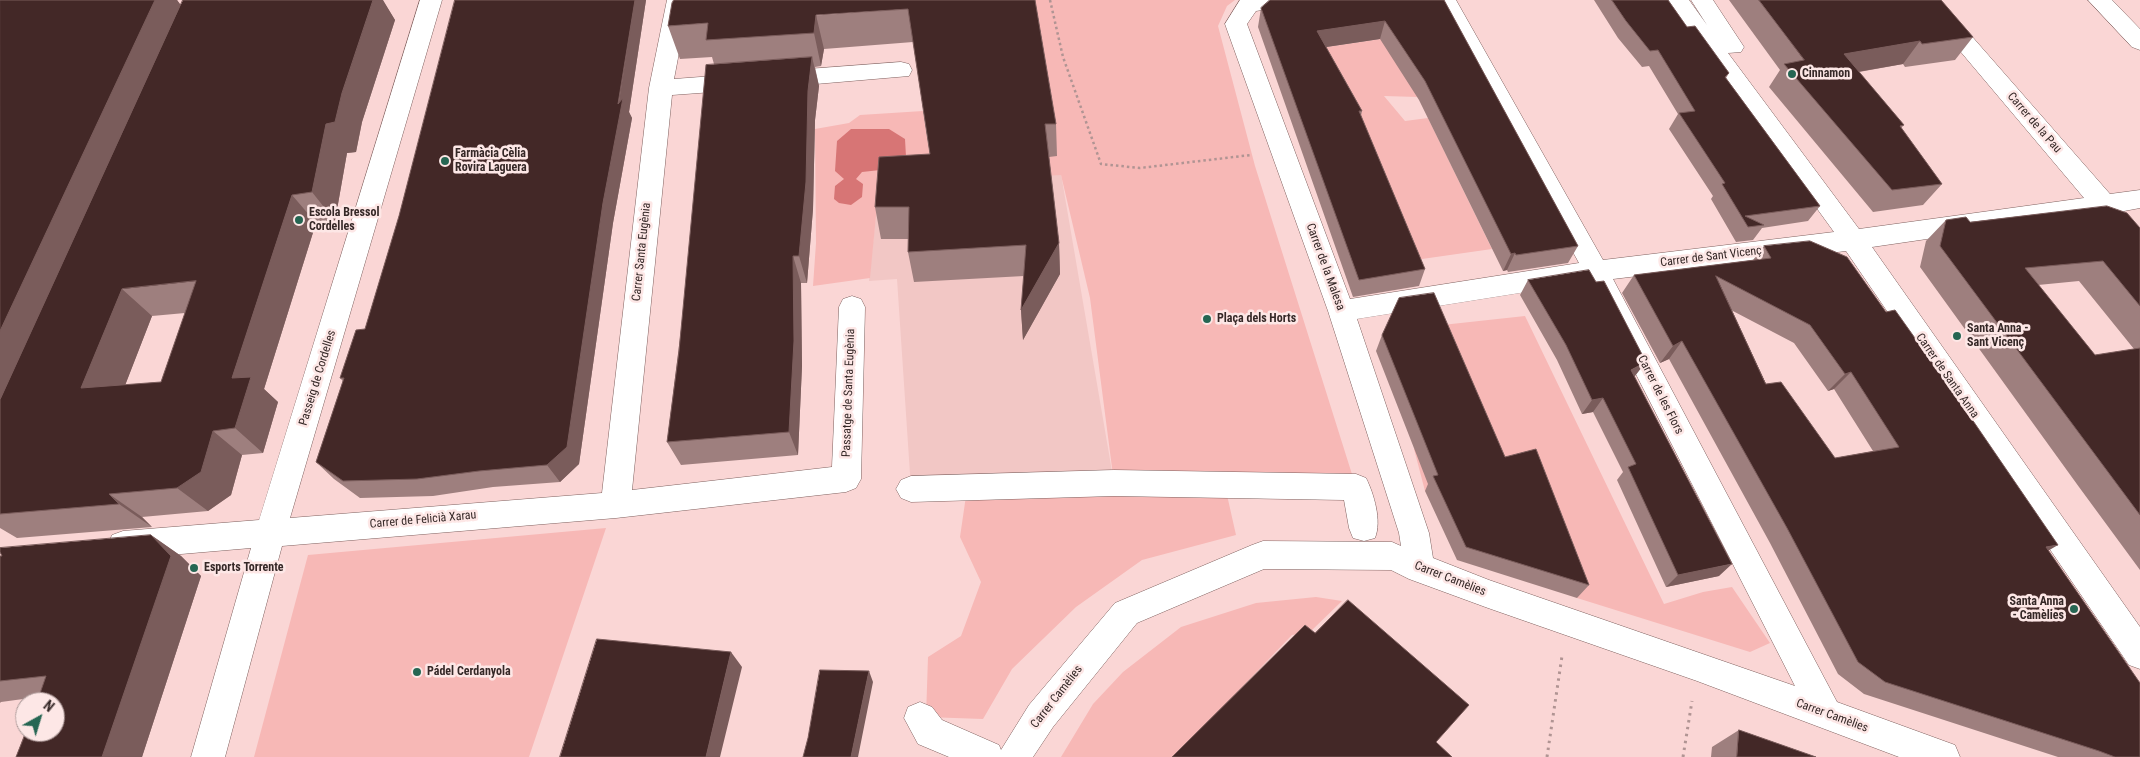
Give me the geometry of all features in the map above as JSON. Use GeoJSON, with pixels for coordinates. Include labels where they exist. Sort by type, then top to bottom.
{"type":"FeatureCollection","features":[{"type":"Feature","properties":{"kind":"street","name":"Passeig de Cordelles"},"geometry":{"type":"LineString","coordinates":[[208,757],[271,533],[431,0]]}},
{"type":"Feature","properties":{"kind":"street","name":"Carrer Santa Eugènia"},"geometry":{"type":"LineString","coordinates":[[616,505],[661,88],[678,0]]}},
{"type":"Feature","properties":{"kind":"street","name":"Carrer de la Malesa"},"geometry":{"type":"LineString","coordinates":[[1284,0],[1249,4],[1236,24],[1341,311],[1414,533],[1420,569]]}},
{"type":"Feature","properties":{"kind":"street","name":"Carrer de les Flors"},"geometry":{"type":"LineString","coordinates":[[1445,0],[1596,271],[1826,714]]}},
{"type":"Feature","properties":{"kind":"street","name":"Carrer de Santa Anna"},"geometry":{"type":"LineString","coordinates":[[1677,0],[1852,240],[2140,654]]}},
{"type":"Feature","properties":{"kind":"street","name":"Carrer de Santa Anna"},"geometry":{"type":"LineString","coordinates":[[1689,0],[1751,100]]}},
{"type":"Feature","properties":{"kind":"street","name":"Carrer de Santa Anna"},"geometry":{"type":"LineString","coordinates":[[1702,0],[1737,53],[1751,100]]}},
{"type":"Feature","properties":{"kind":"street","name":"Carrer de la Pau"},"geometry":{"type":"LineString","coordinates":[[1928,0],[2140,246]]}},
{"type":"Feature","properties":{"kind":"street"},"geometry":{"type":"LineString","coordinates":[[2098,0],[2140,42]]}},
{"type":"Feature","properties":{"kind":"street"},"geometry":{"type":"LineString","coordinates":[[661,88],[901,70]]}},
{"type":"Feature","properties":{"kind":"street","name":"Carrer de Sant Vicenç"},"geometry":{"type":"LineString","coordinates":[[1341,311],[1596,271],[1852,240],[2140,199]]}},
{"type":"Feature","properties":{"kind":"street","name":"Passatge de Santa Eugènia"},"geometry":{"type":"LineString","coordinates":[[846,479],[852,307]]}},
{"type":"Feature","properties":{"kind":"street","name":"Carrer de Felicià Xarau"},"geometry":{"type":"LineString","coordinates":[[98,547],[616,505],[814,480],[846,479]]}},
{"type":"Feature","properties":{"kind":"street"},"geometry":{"type":"LineString","coordinates":[[911,489],[1114,483],[1356,487],[1364,528]]}},
{"type":"Feature","properties":{"kind":"street","name":"Carrer Camèlies"},"geometry":{"type":"LineString","coordinates":[[1014,757],[1040,716],[1126,613],[1263,555],[1392,556],[1420,569],[1697,666],[1943,757]]}},
{"type":"Feature","properties":{"kind":"street"},"geometry":{"type":"LineString","coordinates":[[920,718],[930,732],[987,757]]}},
{"type":"Feature","properties":{"kind":"path"},"geometry":{"type":"LineString","coordinates":[[1050,0],[1063,57],[1101,164],[1140,168],[1257,154]]}},
{"type":"Feature","properties":{"kind":"path"},"geometry":{"type":"LineString","coordinates":[[1547,757],[1567,620]]}},
{"type":"Feature","properties":{"kind":"path"},"geometry":{"type":"LineString","coordinates":[[1683,757],[1697,666]]}},
{"type":"Feature","properties":{"kind":"shaded area"},"geometry":{"type":"Polygon","coordinates":[[[1031,0],[1235,0],[1227,6],[1218,26],[1255,166],[1356,487],[1114,483],[1090,298],[1061,175],[879,185],[870,278],[813,286],[816,243],[815,129],[849,123],[860,115],[923,111],[931,164],[1031,0]]]}},
{"type":"Feature","properties":{"kind":"shaded area"},"geometry":{"type":"Polygon","coordinates":[[[1401,36],[1418,97],[1384,96],[1405,121],[1428,118],[1492,249],[1408,261],[1313,49],[1401,36]]]}},
{"type":"Feature","properties":{"kind":"shaded area"},"geometry":{"type":"Polygon","coordinates":[[[851,129],[889,129],[905,139],[906,157],[889,169],[862,172],[856,179],[863,184],[862,197],[851,205],[839,203],[834,199],[835,186],[844,179],[835,171],[837,141],[851,129]]]}},
{"type":"Feature","properties":{"kind":"shaded area"},"geometry":{"type":"Polygon","coordinates":[[[1061,174],[1114,483],[911,489],[897,279],[869,281],[879,185],[1061,174]]]}},
{"type":"Feature","properties":{"kind":"shaded area"},"geometry":{"type":"Polygon","coordinates":[[[1525,316],[1664,604],[1703,592],[1732,587],[1770,643],[1750,652],[1577,598],[1526,464],[1425,491],[1414,449],[1481,437],[1433,326],[1525,316]]]}},
{"type":"Feature","properties":{"kind":"shaded area"},"geometry":{"type":"Polygon","coordinates":[[[967,489],[1227,495],[1236,535],[1142,560],[1076,607],[1012,669],[983,719],[926,717],[928,657],[961,636],[981,582],[960,537],[967,489]]]}},
{"type":"Feature","properties":{"kind":"shaded area","name":"Pádel Cerdanyola"},"geometry":{"type":"Polygon","coordinates":[[[606,528],[529,757],[254,757],[308,555],[606,528]]]}},
{"type":"Feature","properties":{"kind":"shaded area"},"geometry":{"type":"Polygon","coordinates":[[[1316,597],[1342,601],[1309,633],[1292,635],[1175,757],[1061,757],[1093,704],[1123,672],[1181,627],[1256,603],[1316,597]]]}},
{"type":"Feature","properties":{"kind":"building"},"geometry":{"type":"Polygon","coordinates":[[[0,0],[155,0],[0,331],[0,0]]]}},
{"type":"Feature","properties":{"kind":"building"},"geometry":{"type":"Polygon","coordinates":[[[183,0],[373,0],[342,93],[335,122],[326,124],[312,192],[292,195],[232,378],[251,377],[235,428],[213,431],[201,472],[177,488],[109,494],[119,504],[0,514],[0,400],[183,0]],[[196,281],[122,289],[81,388],[161,382],[196,281]]]}},
{"type":"Feature","properties":{"kind":"building"},"geometry":{"type":"Polygon","coordinates":[[[455,0],[635,0],[618,104],[623,98],[603,203],[567,447],[547,465],[417,479],[343,481],[316,462],[344,378],[340,378],[356,330],[365,329],[399,216],[455,0]]]}},
{"type":"Feature","properties":{"kind":"building"},"geometry":{"type":"Polygon","coordinates":[[[674,0],[1035,0],[1056,124],[1045,124],[1059,243],[1021,310],[1026,245],[908,252],[909,207],[875,207],[879,157],[930,154],[908,9],[816,15],[814,33],[706,40],[708,23],[668,26],[674,0]]]}},
{"type":"Feature","properties":{"kind":"building"},"geometry":{"type":"Polygon","coordinates":[[[1270,0],[1444,0],[1578,246],[1516,255],[1515,253],[1511,254],[1425,81],[1385,21],[1317,31],[1362,111],[1359,111],[1425,269],[1359,280],[1261,8],[1270,0]]]}},
{"type":"Feature","properties":{"kind":"building"},"geometry":{"type":"Polygon","coordinates":[[[1612,0],[1668,0],[1687,27],[1695,26],[1729,73],[1725,77],[1820,206],[1745,216],[1764,225],[1748,227],[1722,184],[1725,183],[1679,113],[1695,111],[1658,50],[1650,51],[1612,0]]]}},
{"type":"Feature","properties":{"kind":"building"},"geometry":{"type":"Polygon","coordinates":[[[1759,0],[1941,0],[1973,37],[1922,44],[1920,41],[1844,54],[1904,125],[1900,126],[1942,184],[1892,190],[1784,64],[1804,60],[1759,0]]]}},
{"type":"Feature","properties":{"kind":"building"},"geometry":{"type":"Polygon","coordinates":[[[812,57],[808,91],[806,182],[799,256],[793,256],[794,341],[789,432],[667,442],[679,351],[706,65],[812,57]]]}},
{"type":"Feature","properties":{"kind":"building"},"geometry":{"type":"Polygon","coordinates":[[[2107,206],[2127,213],[2140,228],[2140,306],[2103,261],[2025,268],[2095,355],[2140,348],[2140,515],[1940,246],[1946,220],[1966,217],[1970,222],[2107,206]]]}},
{"type":"Feature","properties":{"kind":"building"},"geometry":{"type":"Polygon","coordinates":[[[1810,241],[1847,257],[1886,312],[1895,310],[2058,545],[2046,547],[2140,683],[2140,757],[2115,757],[1885,682],[1858,662],[1787,528],[1682,341],[1673,346],[1634,275],[1771,258],[1764,246],[1810,241]],[[1716,276],[1766,384],[1781,382],[1835,458],[1899,447],[1851,372],[1845,374],[1810,325],[1716,276]]]}},
{"type":"Feature","properties":{"kind":"building"},"geometry":{"type":"Polygon","coordinates":[[[1589,270],[1596,282],[1604,281],[1646,362],[1631,370],[1732,564],[1678,575],[1628,467],[1636,464],[1603,398],[1592,400],[1566,345],[1528,280],[1589,270]]]}},
{"type":"Feature","properties":{"kind":"building"},"geometry":{"type":"Polygon","coordinates":[[[1434,293],[1505,457],[1536,449],[1589,585],[1466,547],[1433,476],[1438,475],[1382,335],[1399,298],[1434,293]]]}},
{"type":"Feature","properties":{"kind":"building"},"geometry":{"type":"Polygon","coordinates":[[[151,535],[171,556],[102,757],[16,757],[22,742],[65,742],[65,692],[40,692],[46,676],[0,681],[0,556],[2,556],[0,548],[151,535]]]}},
{"type":"Feature","properties":{"kind":"building"},"geometry":{"type":"Polygon","coordinates":[[[1348,600],[1469,705],[1436,742],[1452,757],[1172,757],[1305,625],[1315,633],[1348,600]]]}},
{"type":"Feature","properties":{"kind":"building"},"geometry":{"type":"Polygon","coordinates":[[[597,639],[731,652],[706,757],[560,757],[597,639]]]}},
{"type":"Feature","properties":{"kind":"building"},"geometry":{"type":"Polygon","coordinates":[[[820,670],[869,671],[851,757],[803,757],[820,670]]]}},
{"type":"Feature","properties":{"kind":"building"},"geometry":{"type":"Polygon","coordinates":[[[1739,730],[1816,757],[1737,757],[1739,730]]]}},
{"type":"Feature","properties":{"kind":"place","name":"Cinnamon"},"geometry":{"type":"Point","coordinates":[1792,74]}},
{"type":"Feature","properties":{"kind":"place","name":"Farmàcia Cèlia Rovira Laguera"},"geometry":{"type":"Point","coordinates":[445,161]}},
{"type":"Feature","properties":{"kind":"place","name":"Escola Bressol Cordelles"},"geometry":{"type":"Point","coordinates":[299,220]}},
{"type":"Feature","properties":{"kind":"place","name":"Plaça dels Horts"},"geometry":{"type":"Point","coordinates":[1207,319]}},
{"type":"Feature","properties":{"kind":"place","name":"Santa Anna - Sant Vicenç"},"geometry":{"type":"Point","coordinates":[1957,336]}},
{"type":"Feature","properties":{"kind":"place","name":"Esports Torrente"},"geometry":{"type":"Point","coordinates":[194,568]}},
{"type":"Feature","properties":{"kind":"place","name":"Santa Anna - Camèlies"},"geometry":{"type":"Point","coordinates":[2074,609]}},
{"type":"Feature","properties":{"kind":"place","name":"Pádel Cerdanyola"},"geometry":{"type":"Point","coordinates":[417,672]}}]}
